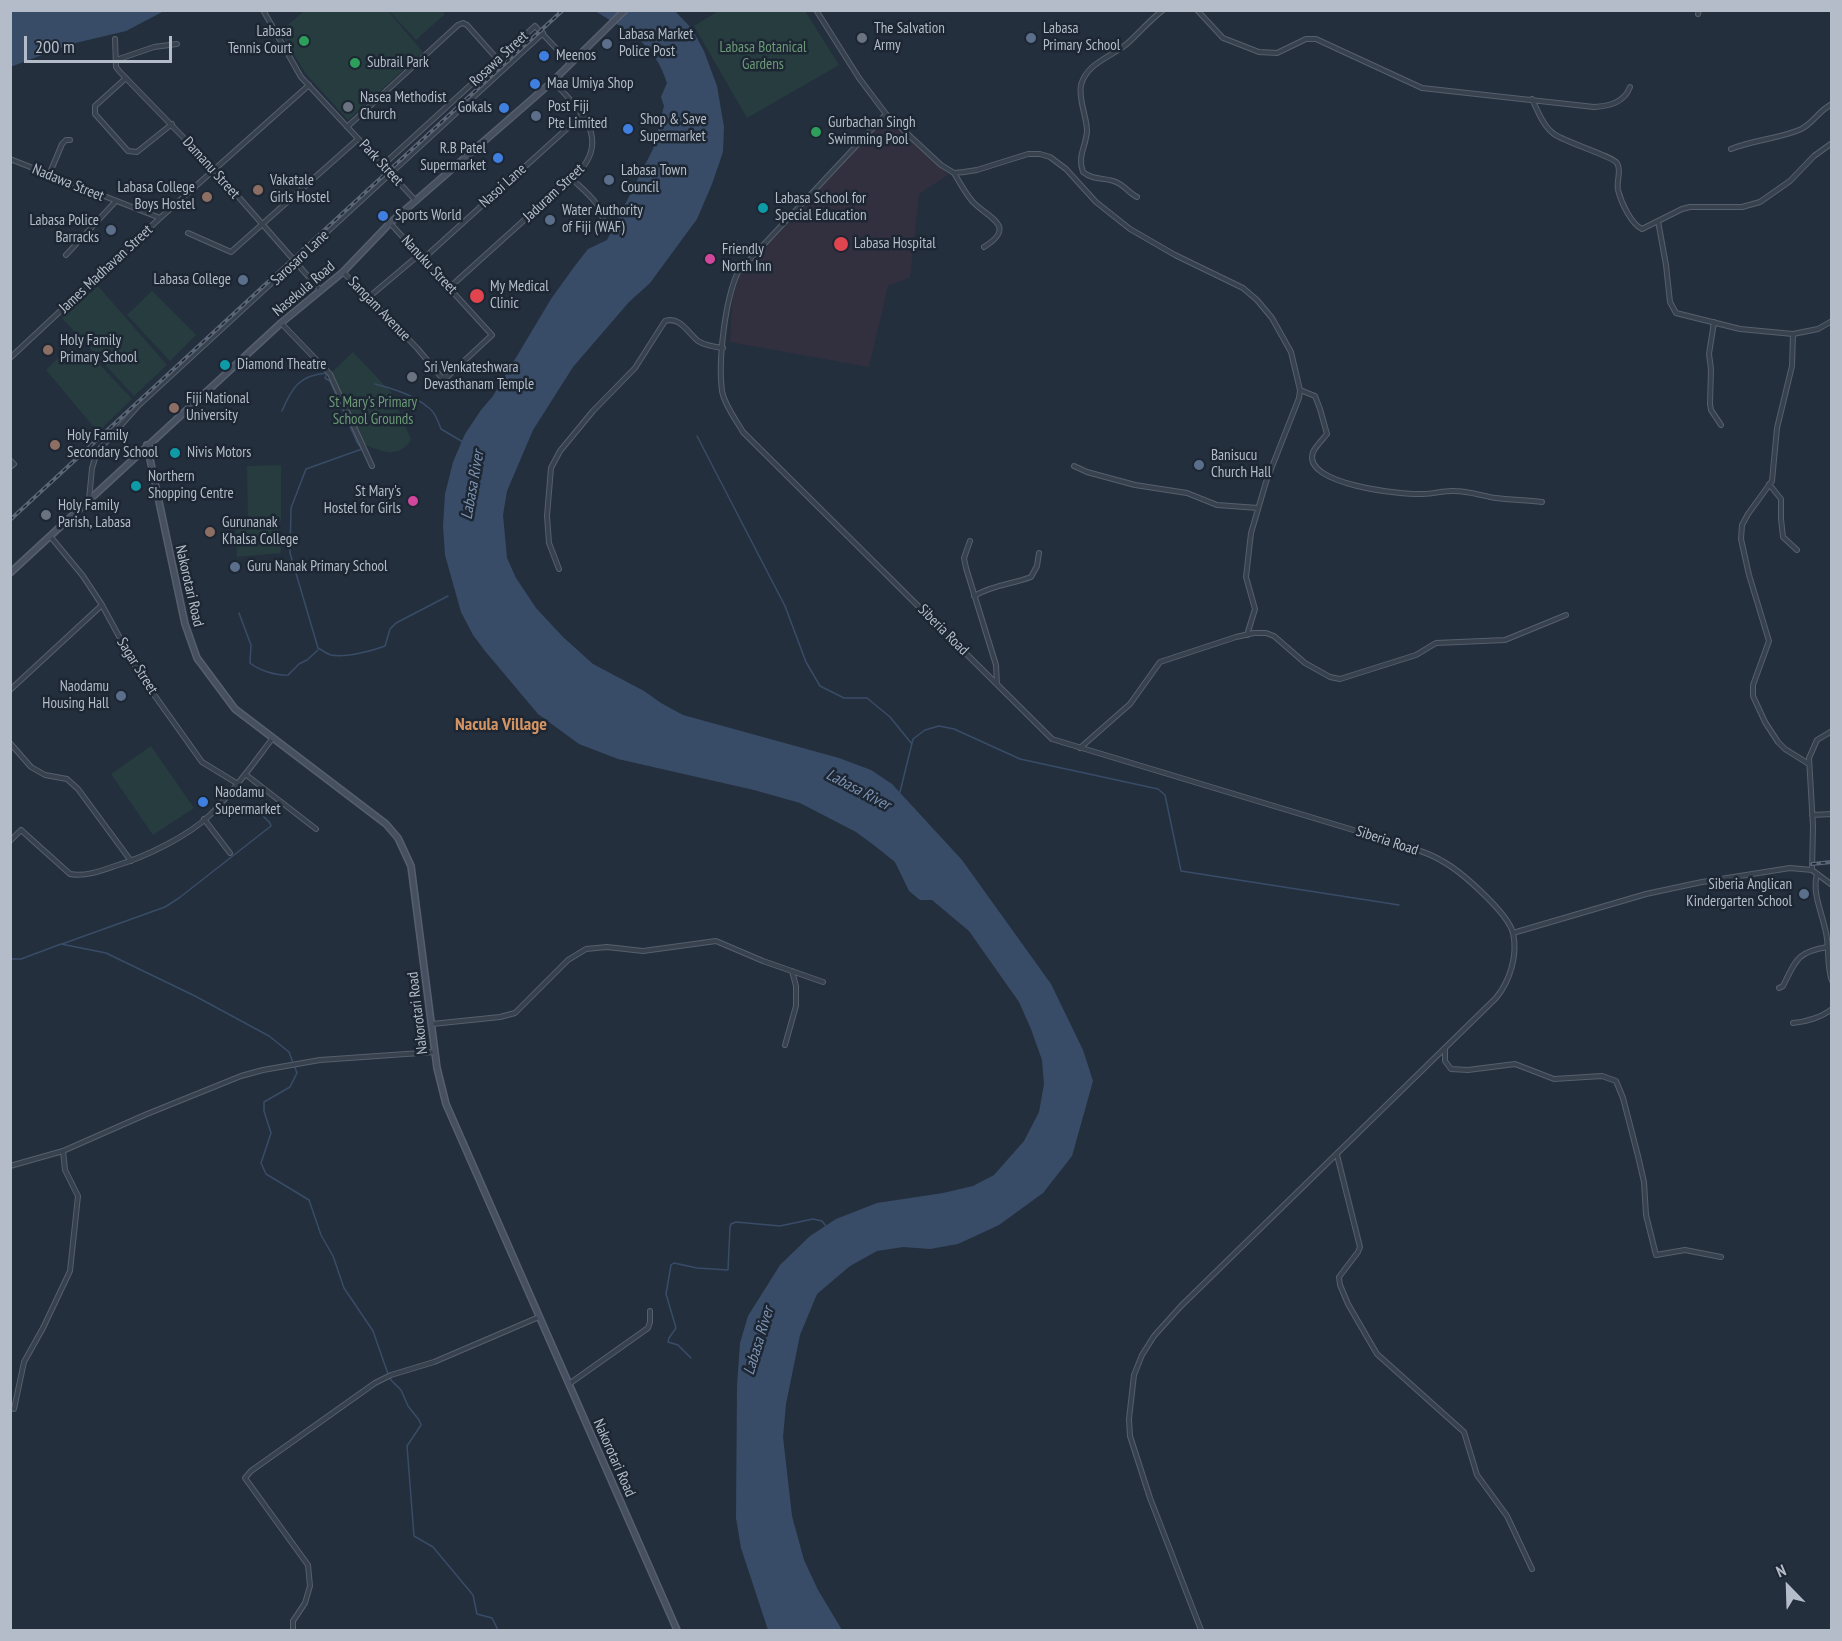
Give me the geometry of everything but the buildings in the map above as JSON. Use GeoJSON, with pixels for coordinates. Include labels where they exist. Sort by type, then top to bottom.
{"type":"FeatureCollection","features":[{"type":"Feature","properties":{"kind":"street","name":"Park Street"},"geometry":{"type":"LineString","coordinates":[[263,10],[296,69],[416,201]]}},
{"type":"Feature","properties":{"kind":"street","name":"Nasekula Road"},"geometry":{"type":"LineString","coordinates":[[10,573],[281,323],[343,272],[390,223],[553,81],[626,10]]}},
{"type":"Feature","properties":{"kind":"street"},"geometry":{"type":"LineString","coordinates":[[816,10],[859,78],[886,114],[941,165],[954,173],[974,203],[996,220],[1000,227],[999,234],[994,241],[984,247]]}},
{"type":"Feature","properties":{"kind":"street"},"geometry":{"type":"LineString","coordinates":[[1137,197],[1129,193],[1120,183],[1096,179],[1083,172],[1080,162],[1086,139],[1087,123],[1080,87],[1085,76],[1094,66],[1127,44],[1163,10]]}},
{"type":"Feature","properties":{"kind":"street"},"geometry":{"type":"LineString","coordinates":[[1197,10],[1223,38],[1259,52],[1277,53],[1306,39],[1316,39],[1422,88],[1594,107],[1608,106],[1623,98],[1630,87]]}},
{"type":"Feature","properties":{"kind":"street"},"geometry":{"type":"LineString","coordinates":[[347,127],[458,25],[463,23],[499,61]]}},
{"type":"Feature","properties":{"kind":"street","name":"Rosawa Street"},"geometry":{"type":"LineString","coordinates":[[383,165],[536,26],[543,33]]}},
{"type":"Feature","properties":{"kind":"street"},"geometry":{"type":"LineString","coordinates":[[543,33],[570,63]]}},
{"type":"Feature","properties":{"kind":"street","name":"Sarosaro Lane"},"geometry":{"type":"LineString","coordinates":[[89,501],[92,468],[97,452],[139,405],[543,33]]}},
{"type":"Feature","properties":{"kind":"street","name":"Damanu Street"},"geometry":{"type":"LineString","coordinates":[[115,39],[116,67],[214,169],[321,291]]}},
{"type":"Feature","properties":{"kind":"street"},"geometry":{"type":"LineString","coordinates":[[116,60],[154,47],[177,44]]}},
{"type":"Feature","properties":{"kind":"street"},"geometry":{"type":"LineString","coordinates":[[126,78],[95,106],[94,110],[128,151],[137,152],[172,124]]}},
{"type":"Feature","properties":{"kind":"street","name":"Jaduram Street"},"geometry":{"type":"LineString","coordinates":[[450,288],[590,158],[593,139],[590,127],[553,81]]}},
{"type":"Feature","properties":{"kind":"street","name":"James Madhavan Street"},"geometry":{"type":"LineString","coordinates":[[10,358],[160,218],[309,85]]}},
{"type":"Feature","properties":{"kind":"street"},"geometry":{"type":"LineString","coordinates":[[1532,99],[1545,125],[1554,134],[1614,160],[1619,166],[1618,191],[1636,226],[1644,229],[1675,212],[1690,207],[1752,206],[1766,199],[1790,181],[1814,156],[1832,143]]}},
{"type":"Feature","properties":{"kind":"street"},"geometry":{"type":"LineString","coordinates":[[1731,149],[1747,142],[1806,128],[1817,114],[1832,104]]}},
{"type":"Feature","properties":{"kind":"street","name":"Siberia Road"},"geometry":{"type":"LineString","coordinates":[[886,114],[738,272],[731,287],[723,348],[722,392],[743,432],[1052,739],[1232,792],[1433,856],[1454,868],[1491,902],[1502,914],[1513,933]]}},
{"type":"Feature","properties":{"kind":"street","name":"Nasoi Lane"},"geometry":{"type":"LineString","coordinates":[[424,258],[582,115]]}},
{"type":"Feature","properties":{"kind":"street"},"geometry":{"type":"LineString","coordinates":[[188,233],[231,252],[358,139]]}},
{"type":"Feature","properties":{"kind":"street"},"geometry":{"type":"LineString","coordinates":[[49,175],[62,144],[70,140]]}},
{"type":"Feature","properties":{"kind":"street"},"geometry":{"type":"LineString","coordinates":[[954,173],[977,170],[1028,154],[1050,157],[1066,169],[1096,202],[1130,229],[1175,255],[1243,288],[1272,318],[1291,352],[1300,390],[1251,533],[1246,577],[1255,609],[1247,635]]}},
{"type":"Feature","properties":{"kind":"street"},"geometry":{"type":"LineString","coordinates":[[10,166],[13,160]]}},
{"type":"Feature","properties":{"kind":"street","name":"Nadawa Street"},"geometry":{"type":"LineString","coordinates":[[13,160],[160,218]]}},
{"type":"Feature","properties":{"kind":"street"},"geometry":{"type":"LineString","coordinates":[[571,178],[600,207],[603,213],[603,226]]}},
{"type":"Feature","properties":{"kind":"street"},"geometry":{"type":"LineString","coordinates":[[66,255],[115,201]]}},
{"type":"Feature","properties":{"kind":"street"},"geometry":{"type":"LineString","coordinates":[[1658,221],[1670,302],[1673,310],[1681,315],[1740,329],[1793,334],[1818,329],[1832,321]]}},
{"type":"Feature","properties":{"kind":"street","name":"Nanuku Street"},"geometry":{"type":"LineString","coordinates":[[390,223],[492,335]]}},
{"type":"Feature","properties":{"kind":"street"},"geometry":{"type":"LineString","coordinates":[[369,297],[420,254]]}},
{"type":"Feature","properties":{"kind":"street","name":"Sangam Avenue"},"geometry":{"type":"LineString","coordinates":[[343,272],[417,348],[442,378],[448,376],[492,335]]}},
{"type":"Feature","properties":{"kind":"street"},"geometry":{"type":"LineString","coordinates":[[559,569],[549,543],[547,516],[551,468],[560,451],[593,411],[635,368],[665,321],[671,319],[678,322],[698,340],[723,348]]}},
{"type":"Feature","properties":{"kind":"street"},"geometry":{"type":"LineString","coordinates":[[1714,322],[1708,354],[1711,369],[1710,404],[1711,410],[1721,424]]}},
{"type":"Feature","properties":{"kind":"street"},"geometry":{"type":"LineString","coordinates":[[281,323],[330,374],[372,466]]}},
{"type":"Feature","properties":{"kind":"street"},"geometry":{"type":"LineString","coordinates":[[1793,334],[1792,366],[1777,428],[1774,471],[1769,484],[1742,525],[1741,539],[1745,561],[1769,641],[1752,685],[1753,696],[1765,722],[1778,742],[1809,764]]}},
{"type":"Feature","properties":{"kind":"street"},"geometry":{"type":"LineString","coordinates":[[1300,390],[1310,392],[1315,396],[1327,434],[1313,453],[1315,466],[1338,481],[1387,492],[1422,494],[1454,490],[1496,498],[1542,502]]}},
{"type":"Feature","properties":{"kind":"street","name":"Nakorotari Road"},"geometry":{"type":"LineString","coordinates":[[147,445],[190,643],[197,658],[229,702],[272,739],[386,824],[398,838],[411,866],[435,1052],[441,1086],[451,1117],[677,1630]]}},
{"type":"Feature","properties":{"kind":"street"},"geometry":{"type":"LineString","coordinates":[[10,460],[14,464],[10,467]]}},
{"type":"Feature","properties":{"kind":"street"},"geometry":{"type":"LineString","coordinates":[[1074,466],[1087,472],[1135,485],[1187,493],[1217,505],[1258,508]]}},
{"type":"Feature","properties":{"kind":"street"},"geometry":{"type":"LineString","coordinates":[[1769,484],[1781,499],[1780,519],[1783,537],[1797,550]]}},
{"type":"Feature","properties":{"kind":"street","name":"Sagar Street"},"geometry":{"type":"LineString","coordinates":[[50,536],[68,556],[102,605],[140,675],[202,762],[238,784]]}},
{"type":"Feature","properties":{"kind":"street"},"geometry":{"type":"LineString","coordinates":[[970,541],[964,558],[994,656],[997,684]]}},
{"type":"Feature","properties":{"kind":"street"},"geometry":{"type":"LineString","coordinates":[[974,596],[999,584],[1020,582],[1031,577],[1037,566],[1039,553]]}},
{"type":"Feature","properties":{"kind":"street"},"geometry":{"type":"LineString","coordinates":[[10,690],[102,605]]}},
{"type":"Feature","properties":{"kind":"street"},"geometry":{"type":"LineString","coordinates":[[1079,748],[1130,704],[1160,662],[1247,635],[1266,633],[1274,636],[1305,663],[1330,676],[1340,678],[1416,656],[1436,643],[1505,640],[1566,615]]}},
{"type":"Feature","properties":{"kind":"street"},"geometry":{"type":"LineString","coordinates":[[1812,870],[1809,764],[1811,752],[1817,740],[1832,731]]}},
{"type":"Feature","properties":{"kind":"street"},"geometry":{"type":"LineString","coordinates":[[10,841],[21,830],[70,874],[76,875],[94,873],[149,854],[204,819],[238,784],[272,739]]}},
{"type":"Feature","properties":{"kind":"street"},"geometry":{"type":"LineString","coordinates":[[10,743],[31,767],[45,775],[67,779],[78,789],[131,861]]}},
{"type":"Feature","properties":{"kind":"street"},"geometry":{"type":"LineString","coordinates":[[245,774],[316,829]]}},
{"type":"Feature","properties":{"kind":"street"},"geometry":{"type":"LineString","coordinates":[[1812,815],[1832,814]]}},
{"type":"Feature","properties":{"kind":"street"},"geometry":{"type":"LineString","coordinates":[[204,819],[230,853]]}},
{"type":"Feature","properties":{"kind":"street"},"geometry":{"type":"LineString","coordinates":[[1201,1630],[1150,1498],[1130,1436],[1129,1405],[1134,1375],[1142,1355],[1154,1336],[1250,1237],[1337,1155],[1503,990],[1514,959],[1513,933],[1657,892],[1790,868],[1812,870],[1832,885]]}},
{"type":"Feature","properties":{"kind":"street"},"geometry":{"type":"LineString","coordinates":[[1817,874],[1816,886],[1825,927],[1832,981]]}},
{"type":"Feature","properties":{"kind":"street"},"geometry":{"type":"LineString","coordinates":[[1825,927],[1832,932]]}},
{"type":"Feature","properties":{"kind":"street"},"geometry":{"type":"LineString","coordinates":[[432,1024],[500,1017],[515,1012],[568,960],[586,949],[607,947],[643,951],[716,941],[823,982]]}},
{"type":"Feature","properties":{"kind":"street"},"geometry":{"type":"LineString","coordinates":[[1779,988],[1783,986],[1801,955],[1807,951],[1827,947]]}},
{"type":"Feature","properties":{"kind":"street"},"geometry":{"type":"LineString","coordinates":[[785,1045],[796,1006],[796,986],[792,971]]}},
{"type":"Feature","properties":{"kind":"street"},"geometry":{"type":"LineString","coordinates":[[1793,1023],[1825,1014],[1832,1009]]}},
{"type":"Feature","properties":{"kind":"street"},"geometry":{"type":"LineString","coordinates":[[1445,1048],[1445,1060],[1451,1069],[1477,1069],[1515,1064],[1554,1079],[1602,1076],[1616,1081],[1623,1098],[1642,1173],[1646,1215],[1656,1255],[1685,1250],[1722,1257]]}},
{"type":"Feature","properties":{"kind":"street"},"geometry":{"type":"LineString","coordinates":[[10,1166],[63,1151],[241,1076],[299,1063],[435,1052]]}},
{"type":"Feature","properties":{"kind":"street"},"geometry":{"type":"LineString","coordinates":[[14,1409],[24,1362],[70,1271],[78,1196],[65,1170],[63,1151]]}},
{"type":"Feature","properties":{"kind":"street"},"geometry":{"type":"LineString","coordinates":[[1337,1155],[1360,1247],[1339,1277],[1348,1304],[1377,1354],[1464,1432],[1478,1475],[1507,1516],[1532,1569]]}},
{"type":"Feature","properties":{"kind":"street"},"geometry":{"type":"LineString","coordinates":[[569,1384],[648,1328],[650,1311]]}},
{"type":"Feature","properties":{"kind":"street"},"geometry":{"type":"LineString","coordinates":[[292,1630],[293,1621],[305,1602],[310,1586],[308,1565],[245,1478],[251,1471],[375,1383],[391,1375],[434,1362],[539,1317]]}},
{"type":"Feature","properties":{"kind":"shaded area","name":"Labasa Hospital"},"geometry":{"type":"Polygon","coordinates":[[[890,122],[948,175],[919,194],[910,277],[888,286],[869,367],[730,342],[733,295],[740,275],[879,125],[890,122]]]}},
{"type":"Feature","properties":{"kind":"green space","name":"Subrail Park"},"geometry":{"type":"Polygon","coordinates":[[[304,11],[388,11],[423,52],[348,120],[306,74],[280,32],[304,11]]]}},
{"type":"Feature","properties":{"kind":"green space"},"geometry":{"type":"Polygon","coordinates":[[[389,11],[442,11],[445,14],[416,40],[389,11]]]}},
{"type":"Feature","properties":{"kind":"green space","name":"Labasa Botanical Gardens"},"geometry":{"type":"Polygon","coordinates":[[[718,11],[805,11],[839,65],[747,118],[694,26],[718,11]]]}},
{"type":"Feature","properties":{"kind":"green space"},"geometry":{"type":"Polygon","coordinates":[[[98,286],[167,365],[134,396],[62,318],[98,286]]]}},
{"type":"Feature","properties":{"kind":"green space"},"geometry":{"type":"Polygon","coordinates":[[[152,291],[196,335],[170,361],[127,315],[152,291]]]}},
{"type":"Feature","properties":{"kind":"green space"},"geometry":{"type":"Polygon","coordinates":[[[66,350],[77,360],[88,352],[132,399],[98,432],[46,370],[66,350]]]}},
{"type":"Feature","properties":{"kind":"green space","name":"St Mary's Primary School Grounds"},"geometry":{"type":"Polygon","coordinates":[[[353,352],[392,393],[411,440],[400,450],[381,451],[360,443],[330,374],[353,352]]]}},
{"type":"Feature","properties":{"kind":"green space"},"geometry":{"type":"Polygon","coordinates":[[[281,465],[281,521],[248,521],[247,466],[281,465]]]}},
{"type":"Feature","properties":{"kind":"green space"},"geometry":{"type":"Polygon","coordinates":[[[278,525],[281,553],[237,557],[235,528],[278,525]]]}},
{"type":"Feature","properties":{"kind":"green space"},"geometry":{"type":"Polygon","coordinates":[[[151,746],[194,808],[153,835],[111,774],[151,746]]]}},
{"type":"Feature","properties":{"kind":"water"},"geometry":{"type":"Polygon","coordinates":[[[10,11],[164,11],[126,31],[71,44],[10,66],[10,11]]]}},
{"type":"Feature","properties":{"kind":"water","name":"Labasa River"},"geometry":{"type":"Polygon","coordinates":[[[595,11],[675,11],[692,29],[704,51],[717,86],[724,127],[723,152],[697,219],[650,283],[629,302],[573,367],[533,430],[507,491],[503,515],[507,558],[516,578],[536,608],[593,664],[644,691],[661,703],[683,715],[839,758],[871,770],[892,784],[962,860],[1051,984],[1083,1050],[1093,1081],[1072,1156],[1043,1193],[999,1225],[958,1244],[930,1249],[903,1247],[877,1251],[850,1266],[817,1294],[800,1335],[786,1404],[783,1437],[792,1516],[804,1560],[818,1590],[842,1630],[768,1630],[741,1548],[736,1518],[737,1386],[740,1343],[748,1316],[780,1265],[810,1236],[836,1219],[877,1203],[973,1186],[994,1175],[1024,1141],[1039,1112],[1044,1084],[1042,1060],[1019,1002],[969,931],[932,900],[920,900],[909,891],[895,862],[875,846],[856,832],[800,803],[754,790],[618,759],[579,744],[538,714],[485,651],[473,635],[461,612],[445,555],[443,526],[445,494],[453,462],[465,434],[493,396],[551,299],[588,249],[607,240],[653,149],[664,106],[661,97],[667,83],[655,57],[629,32],[595,11]]]}},
{"type":"Feature","properties":{"kind":"waterway"},"geometry":{"type":"LineString","coordinates":[[282,411],[289,395],[298,384],[310,376],[327,373],[325,378],[330,381],[362,449],[306,469],[291,508],[290,553],[318,648],[331,655],[344,656],[385,646],[390,629],[396,623],[448,596]]}},
{"type":"Feature","properties":{"kind":"waterway"},"geometry":{"type":"LineString","coordinates":[[375,384],[417,399],[433,412],[441,429],[463,442]]}},
{"type":"Feature","properties":{"kind":"waterway"},"geometry":{"type":"LineString","coordinates":[[697,436],[785,606],[806,662],[820,686],[844,698],[867,698],[890,717],[912,744]]}},
{"type":"Feature","properties":{"kind":"waterway"},"geometry":{"type":"LineString","coordinates":[[239,613],[251,645],[250,663],[258,668],[288,675],[318,650]]}},
{"type":"Feature","properties":{"kind":"waterway"},"geometry":{"type":"LineString","coordinates":[[900,792],[913,739],[925,730],[939,726],[954,729],[1020,759],[1158,789],[1165,795],[1181,871],[1399,905]]}},
{"type":"Feature","properties":{"kind":"waterway"},"geometry":{"type":"LineString","coordinates":[[62,944],[165,907],[179,898],[271,826],[259,812]]}},
{"type":"Feature","properties":{"kind":"waterway"},"geometry":{"type":"LineString","coordinates":[[10,959],[21,959],[61,944],[106,953],[195,996],[269,1036],[289,1052],[297,1073],[290,1087],[264,1102],[264,1111],[271,1133],[261,1163],[266,1174],[309,1200],[344,1288],[373,1331],[388,1374]]}},
{"type":"Feature","properties":{"kind":"waterway"},"geometry":{"type":"LineString","coordinates":[[691,1358],[678,1345],[668,1342],[676,1328],[666,1294],[671,1265],[674,1263],[697,1268],[728,1270],[730,1227],[736,1222],[780,1226],[813,1219],[822,1221],[826,1226]]}},
{"type":"Feature","properties":{"kind":"waterway"},"geometry":{"type":"LineString","coordinates":[[390,1379],[401,1390],[408,1406],[421,1425],[407,1446],[414,1536],[433,1547],[473,1595],[477,1614],[492,1618],[498,1630]]}},
{"type":"Feature","properties":{"kind":"railway"},"geometry":{"type":"LineString","coordinates":[[10,520],[563,10]]}},
{"type":"Feature","properties":{"kind":"railway"},"geometry":{"type":"LineString","coordinates":[[1812,864],[1832,862]]}},
{"type":"Feature","properties":{"kind":"place","name":"The Salvation Army"},"geometry":{"type":"Point","coordinates":[862,38]}},
{"type":"Feature","properties":{"kind":"place","name":"Labasa Primary School"},"geometry":{"type":"Point","coordinates":[1031,38]}},
{"type":"Feature","properties":{"kind":"place","name":"Labasa Tennis Court"},"geometry":{"type":"Point","coordinates":[304,41]}},
{"type":"Feature","properties":{"kind":"place","name":"Labasa Market Police Post"},"geometry":{"type":"Point","coordinates":[607,44]}},
{"type":"Feature","properties":{"kind":"place","name":"Meenos"},"geometry":{"type":"Point","coordinates":[544,56]}},
{"type":"Feature","properties":{"kind":"place","name":"Subrail Park"},"geometry":{"type":"Point","coordinates":[355,63]}},
{"type":"Feature","properties":{"kind":"place","name":"Maa Umiya Shop"},"geometry":{"type":"Point","coordinates":[535,84]}},
{"type":"Feature","properties":{"kind":"place","name":"Nasea Methodist Church"},"geometry":{"type":"Point","coordinates":[348,107]}},
{"type":"Feature","properties":{"kind":"place","name":"Gokals"},"geometry":{"type":"Point","coordinates":[504,108]}},
{"type":"Feature","properties":{"kind":"place","name":"Post Fiji Pte Limited"},"geometry":{"type":"Point","coordinates":[536,116]}},
{"type":"Feature","properties":{"kind":"place","name":"Shop & Save Supermarket"},"geometry":{"type":"Point","coordinates":[628,129]}},
{"type":"Feature","properties":{"kind":"place","name":"Gurbachan Singh Swimming Pool"},"geometry":{"type":"Point","coordinates":[816,132]}},
{"type":"Feature","properties":{"kind":"place","name":"R.B Patel Supermarket"},"geometry":{"type":"Point","coordinates":[498,158]}},
{"type":"Feature","properties":{"kind":"place","name":"Labasa Town Council"},"geometry":{"type":"Point","coordinates":[609,180]}},
{"type":"Feature","properties":{"kind":"place","name":"Vakatale Girls Hostel"},"geometry":{"type":"Point","coordinates":[258,190]}},
{"type":"Feature","properties":{"kind":"place","name":"Labasa College Boys Hostel"},"geometry":{"type":"Point","coordinates":[207,197]}},
{"type":"Feature","properties":{"kind":"place","name":"Labasa School for Special Education"},"geometry":{"type":"Point","coordinates":[763,208]}},
{"type":"Feature","properties":{"kind":"place","name":"Sports World"},"geometry":{"type":"Point","coordinates":[383,216]}},
{"type":"Feature","properties":{"kind":"place","name":"Water Authority of Fiji (WAF)"},"geometry":{"type":"Point","coordinates":[550,220]}},
{"type":"Feature","properties":{"kind":"place","name":"Labasa Police Barracks"},"geometry":{"type":"Point","coordinates":[111,230]}},
{"type":"Feature","properties":{"kind":"place","name":"Labasa Hospital"},"geometry":{"type":"Point","coordinates":[841,244]}},
{"type":"Feature","properties":{"kind":"place","name":"Friendly North Inn"},"geometry":{"type":"Point","coordinates":[710,259]}},
{"type":"Feature","properties":{"kind":"place","name":"Labasa College"},"geometry":{"type":"Point","coordinates":[243,280]}},
{"type":"Feature","properties":{"kind":"place","name":"My Medical Clinic"},"geometry":{"type":"Point","coordinates":[477,296]}},
{"type":"Feature","properties":{"kind":"place","name":"Holy Family Primary School"},"geometry":{"type":"Point","coordinates":[48,350]}},
{"type":"Feature","properties":{"kind":"place","name":"Diamond Theatre"},"geometry":{"type":"Point","coordinates":[225,365]}},
{"type":"Feature","properties":{"kind":"place","name":"Sri Venkateshwara Devasthanam Temple"},"geometry":{"type":"Point","coordinates":[412,377]}},
{"type":"Feature","properties":{"kind":"place","name":"Fiji National University"},"geometry":{"type":"Point","coordinates":[174,408]}},
{"type":"Feature","properties":{"kind":"place","name":"Holy Family Secondary School"},"geometry":{"type":"Point","coordinates":[55,445]}},
{"type":"Feature","properties":{"kind":"place","name":"Nivis Motors"},"geometry":{"type":"Point","coordinates":[175,453]}},
{"type":"Feature","properties":{"kind":"place","name":"Banisucu Church Hall"},"geometry":{"type":"Point","coordinates":[1199,465]}},
{"type":"Feature","properties":{"kind":"place","name":"Northern Shopping Centre"},"geometry":{"type":"Point","coordinates":[136,486]}},
{"type":"Feature","properties":{"kind":"place","name":"St Mary's Hostel for Girls"},"geometry":{"type":"Point","coordinates":[413,501]}},
{"type":"Feature","properties":{"kind":"place","name":"Holy Family Parish, Labasa"},"geometry":{"type":"Point","coordinates":[46,515]}},
{"type":"Feature","properties":{"kind":"place","name":"Gurunanak Khalsa College"},"geometry":{"type":"Point","coordinates":[210,532]}},
{"type":"Feature","properties":{"kind":"place","name":"Guru Nanak Primary School"},"geometry":{"type":"Point","coordinates":[235,567]}},
{"type":"Feature","properties":{"kind":"place","name":"Naodamu Housing Hall"},"geometry":{"type":"Point","coordinates":[121,696]}},
{"type":"Feature","properties":{"kind":"place","name":"Naodamu Supermarket"},"geometry":{"type":"Point","coordinates":[203,802]}},
{"type":"Feature","properties":{"kind":"place","name":"Siberia Anglican Kindergarten School"},"geometry":{"type":"Point","coordinates":[1804,894]}},
{"type":"Feature","properties":{"kind":"district","name":"Nacula Village"},"geometry":{"type":"Point","coordinates":[501,725]}}]}
